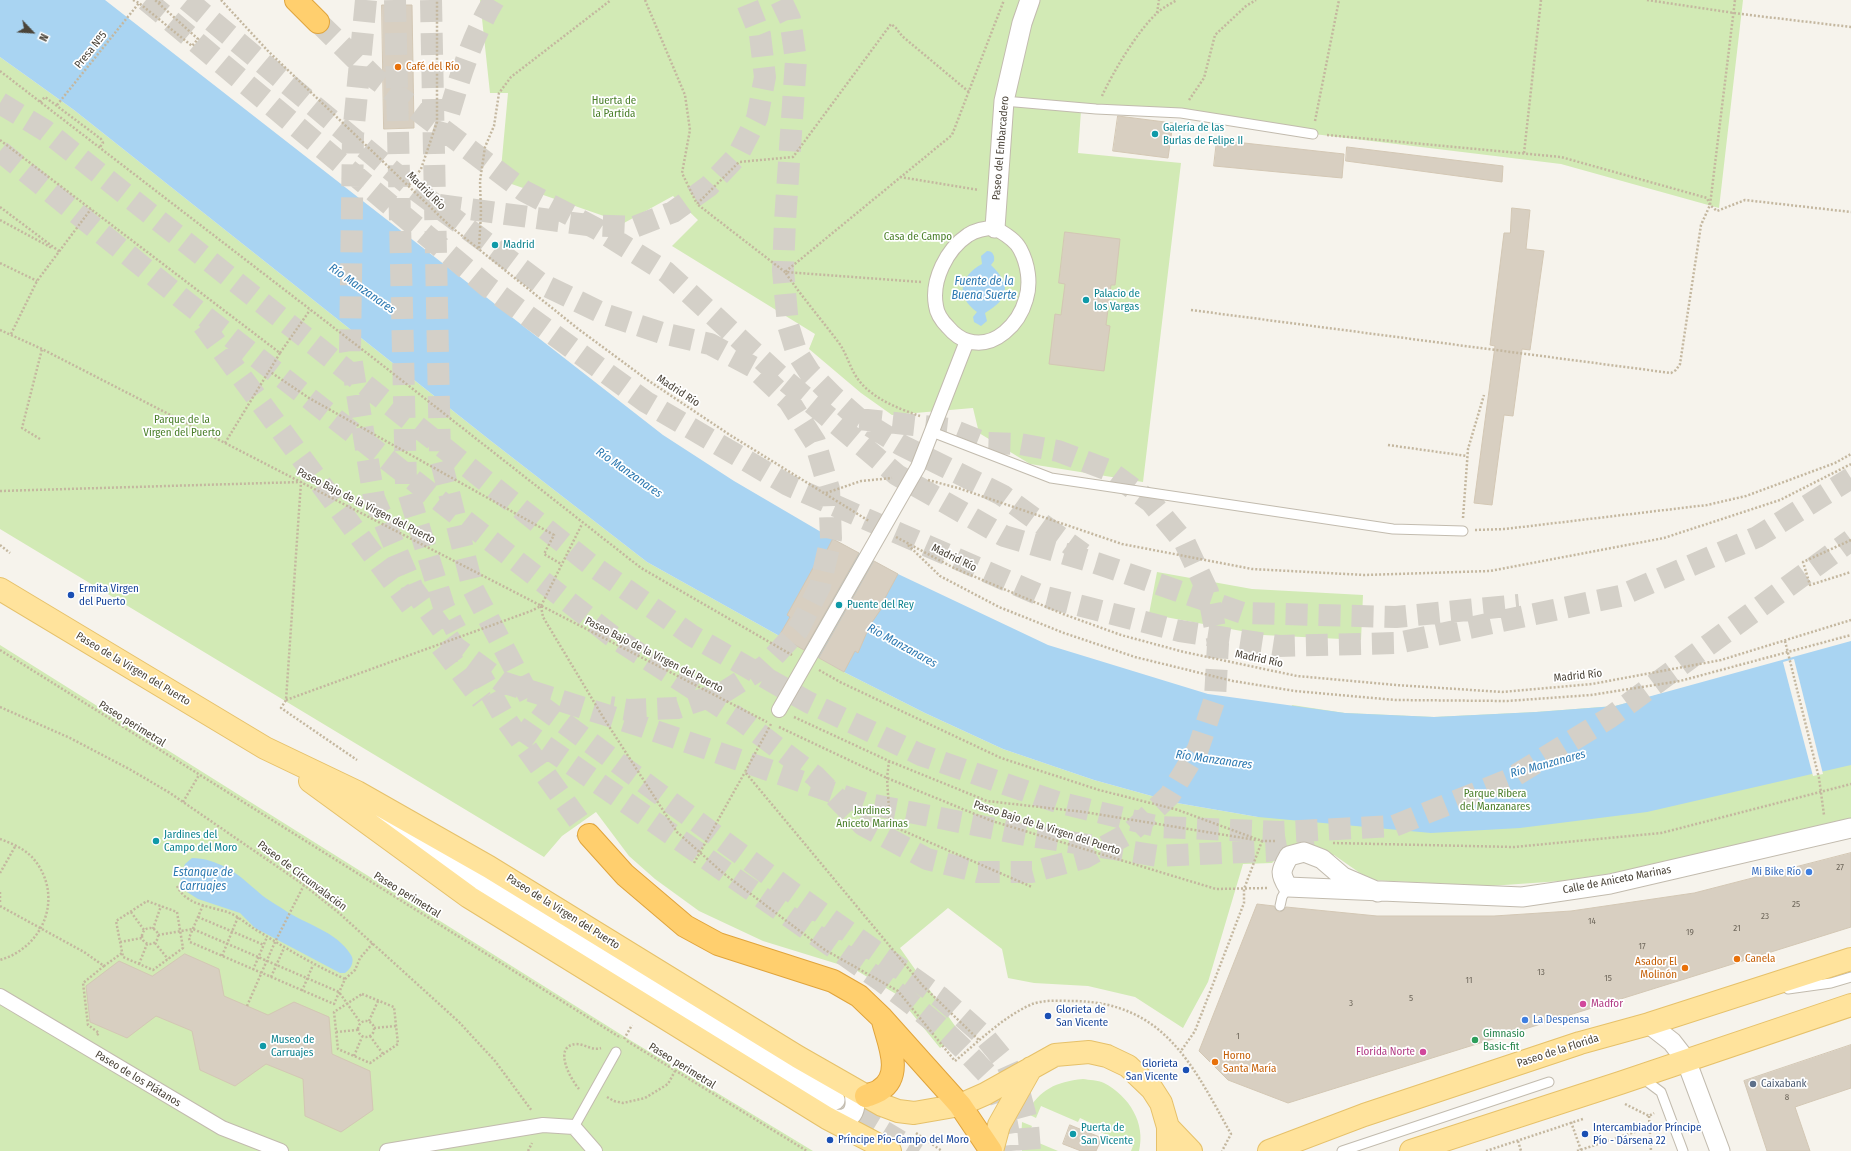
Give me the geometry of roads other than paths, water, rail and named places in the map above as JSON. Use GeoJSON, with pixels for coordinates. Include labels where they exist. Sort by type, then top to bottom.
{"type":"FeatureCollection","features":[{"type":"Feature","properties":{"kind":"highway"},"geometry":{"type":"LineString","coordinates":[[296,0],[318,22]]}},
{"type":"Feature","properties":{"kind":"highway"},"geometry":{"type":"LineString","coordinates":[[589,835],[625,875],[685,926],[718,944],[833,981],[859,996],[882,1018],[960,1105],[992,1151]]}},
{"type":"Feature","properties":{"kind":"highway"},"geometry":{"type":"LineString","coordinates":[[859,1093],[880,1090],[887,1084],[893,1073],[893,1060],[882,1018]]}},
{"type":"Feature","properties":{"kind":"main road","name":"Paseo de la Virgen del Puerto"},"geometry":{"type":"LineString","coordinates":[[0,589],[265,748],[356,792],[489,867],[859,1093],[898,1111],[914,1112],[960,1105],[985,1094],[1032,1067]]}},
{"type":"Feature","properties":{"kind":"main road","name":"Paseo de la Virgen del Puerto"},"geometry":{"type":"LineString","coordinates":[[265,748],[469,897],[831,1109],[890,1151]]}},
{"type":"Feature","properties":{"kind":"main road","name":"Paseo de la Florida"},"geometry":{"type":"LineString","coordinates":[[1268,1151],[1372,1112],[1580,1043],[1649,1024],[1851,959]]}},
{"type":"Feature","properties":{"kind":"main road"},"geometry":{"type":"LineString","coordinates":[[1411,1151],[1564,1102],[1851,1004]]}},
{"type":"Feature","properties":{"kind":"main road"},"geometry":{"type":"LineString","coordinates":[[992,1151],[999,1125],[1032,1067],[1055,1055],[1089,1052],[1107,1056],[1128,1066],[1152,1089],[1161,1103],[1168,1127],[1168,1151]]}},
{"type":"Feature","properties":{"kind":"main road"},"geometry":{"type":"LineString","coordinates":[[1168,1127],[1191,1151]]}},
{"type":"Feature","properties":{"kind":"street","name":"Paseo del Embarcadero"},"geometry":{"type":"LineString","coordinates":[[995,228],[1004,101],[1022,23],[1030,0]]}},
{"type":"Feature","properties":{"kind":"street"},"geometry":{"type":"LineString","coordinates":[[995,228],[1010,238],[1020,248],[1029,278],[1026,300],[1015,322],[999,338],[982,342],[967,341],[952,332],[942,320],[936,307],[937,283],[941,266],[954,248],[969,234],[983,229],[995,228]]}},
{"type":"Feature","properties":{"kind":"street"},"geometry":{"type":"LineString","coordinates":[[779,710],[918,467],[967,341]]}},
{"type":"Feature","properties":{"kind":"street","name":"Calle de Aniceto Marinas"},"geometry":{"type":"LineString","coordinates":[[1378,892],[1343,878],[1322,859],[1304,852],[1289,856],[1281,869],[1282,878],[1288,887],[1378,892],[1522,897],[1610,884],[1851,828]]}},
{"type":"Feature","properties":{"kind":"street","name":"Paseo de los Plátanos"},"geometry":{"type":"LineString","coordinates":[[0,996],[222,1128],[282,1151]]}},
{"type":"Feature","properties":{"kind":"street"},"geometry":{"type":"LineString","coordinates":[[1649,1024],[1672,1042],[1686,1060],[1720,1151]]}},
{"type":"Feature","properties":{"kind":"street"},"geometry":{"type":"LineString","coordinates":[[831,1109],[844,1119],[850,1115],[856,1107],[856,1100],[859,1093]]}},
{"type":"Feature","properties":{"kind":"street"},"geometry":{"type":"LineString","coordinates":[[387,1151],[543,1125],[574,1128],[595,1151]]}},
{"type":"Feature","properties":{"kind":"lane"},"geometry":{"type":"LineString","coordinates":[[1004,101],[1096,109],[1181,113],[1313,134]]}},
{"type":"Feature","properties":{"kind":"lane"},"geometry":{"type":"LineString","coordinates":[[934,427],[1051,478],[1393,529],[1464,531]]}},
{"type":"Feature","properties":{"kind":"lane"},"geometry":{"type":"LineString","coordinates":[[1280,906],[1282,897],[1288,887]]}},
{"type":"Feature","properties":{"kind":"lane"},"geometry":{"type":"LineString","coordinates":[[1731,997],[1831,983],[1851,977]]}},
{"type":"Feature","properties":{"kind":"lane"},"geometry":{"type":"LineString","coordinates":[[574,1128],[616,1052]]}},
{"type":"Feature","properties":{"kind":"lane"},"geometry":{"type":"LineString","coordinates":[[1640,1076],[1661,1092],[1683,1151]]}},
{"type":"Feature","properties":{"kind":"lane"},"geometry":{"type":"LineString","coordinates":[[1342,1151],[1550,1082]]}},
{"type":"Feature","properties":{"kind":"lane"},"geometry":{"type":"LineString","coordinates":[[1704,1111],[1714,1151]]}},
{"type":"Feature","properties":{"kind":"water","name":"Río Manzanares"},"geometry":{"type":"Polygon","coordinates":[[[0,0],[105,0],[663,435],[734,481],[833,539],[898,574],[1048,645],[1208,694],[1345,713],[1434,717],[1615,706],[1851,641],[1851,765],[1647,812],[1520,828],[1431,833],[1258,817],[1177,803],[1094,780],[1003,749],[925,713],[844,672],[647,562],[491,441],[74,110],[0,57],[0,0]]]}},
{"type":"Feature","properties":{"kind":"water","name":"Fuente de la Buena Suerte"},"geometry":{"type":"Polygon","coordinates":[[[987,251],[991,252],[994,256],[994,261],[991,265],[1002,279],[1005,285],[1005,291],[999,302],[985,313],[987,321],[981,326],[974,322],[973,317],[977,312],[965,299],[963,286],[969,274],[982,264],[981,256],[987,251]]]}},
{"type":"Feature","properties":{"kind":"water","name":"Estanque de Carruajes"},"geometry":{"type":"Polygon","coordinates":[[[192,858],[210,861],[227,868],[269,900],[291,914],[329,934],[345,947],[351,955],[353,960],[351,967],[345,973],[340,973],[255,928],[240,913],[198,899],[187,892],[183,887],[180,877],[185,864],[192,858]]]}},
{"type":"Feature","properties":{"kind":"tunnel"},"geometry":{"type":"LineString","coordinates":[[146,0],[488,287],[646,402],[788,485],[1042,596],[1180,631],[1279,646],[1398,643],[1620,596],[1757,537],[1851,478]]}},
{"type":"Feature","properties":{"kind":"tunnel"},"geometry":{"type":"LineString","coordinates":[[187,0],[409,185],[540,283],[604,314],[662,333],[710,344],[753,367],[789,401],[815,442],[829,489],[831,538],[820,586],[798,630],[765,666],[724,692],[677,708],[628,710],[610,707]]}},
{"type":"Feature","properties":{"kind":"tunnel"},"geometry":{"type":"LineString","coordinates":[[366,0],[353,135],[350,351],[374,498],[413,589],[455,647],[502,682],[641,726],[864,803],[1031,836],[1158,856],[1267,851],[1314,842]]}},
{"type":"Feature","properties":{"kind":"tunnel"},"geometry":{"type":"LineString","coordinates":[[395,0],[406,485],[444,607],[456,630]]}},
{"type":"Feature","properties":{"kind":"tunnel"},"geometry":{"type":"LineString","coordinates":[[431,0],[440,457],[473,589],[530,698],[792,892],[940,997],[984,1036],[1007,1064],[1019,1091],[1028,1125],[1030,1151]]}},
{"type":"Feature","properties":{"kind":"tunnel"},"geometry":{"type":"LineString","coordinates":[[440,144],[469,52],[494,0]]}},
{"type":"Feature","properties":{"kind":"tunnel"},"geometry":{"type":"LineString","coordinates":[[439,205],[588,225],[634,227],[673,212],[709,186],[738,155],[757,118],[765,77],[760,35],[746,0]]}},
{"type":"Feature","properties":{"kind":"tunnel"},"geometry":{"type":"LineString","coordinates":[[781,0],[790,19],[796,60],[783,270],[788,325],[796,351],[810,373],[859,419],[901,445],[1002,495],[1083,554]]}},
{"type":"Feature","properties":{"kind":"tunnel"},"geometry":{"type":"LineString","coordinates":[[318,22],[376,79],[524,191],[597,229],[666,272],[781,377],[897,475],[1004,536],[1096,563],[1243,613],[1396,617],[1519,605]]}},
{"type":"Feature","properties":{"kind":"tunnel"},"geometry":{"type":"LineString","coordinates":[[0,103],[46,131],[590,564],[691,635],[808,702],[921,755],[1057,802],[1160,827],[1280,832],[1394,826],[1508,780],[1609,718],[1851,540]]}},
{"type":"Feature","properties":{"kind":"tunnel"},"geometry":{"type":"LineString","coordinates":[[0,151],[185,301],[612,636],[741,720],[815,776],[863,825],[927,859],[978,872],[1032,872],[1084,858],[1131,832],[1170,795],[1198,749],[1215,698],[1218,644],[1208,592],[1185,543],[1151,502],[1108,470],[1058,451],[1020,444],[985,443],[950,429],[859,419]]}},
{"type":"Feature","properties":{"kind":"tunnel"},"geometry":{"type":"LineString","coordinates":[[203,325],[411,606]]}},
{"type":"Feature","properties":{"kind":"tunnel"},"geometry":{"type":"LineString","coordinates":[[441,646],[482,700]]}},
{"type":"Feature","properties":{"kind":"tunnel"},"geometry":{"type":"LineString","coordinates":[[475,665],[504,717],[589,835]]}},
{"type":"Feature","properties":{"kind":"tunnel"},"geometry":{"type":"LineString","coordinates":[[518,727],[880,980],[942,1029],[992,1080],[1005,1115],[1011,1151]]}},
{"type":"Feature","properties":{"kind":"tunnel"},"geometry":{"type":"LineString","coordinates":[[835,1100],[919,1151]]}},
{"type":"Feature","properties":{"kind":"place","name":"Café del Río"},"geometry":{"type":"Point","coordinates":[398,67]}},
{"type":"Feature","properties":{"kind":"place","name":"Galería de las Burlas de Felipe II"},"geometry":{"type":"Point","coordinates":[1155,134]}},
{"type":"Feature","properties":{"kind":"place","name":"Madrid"},"geometry":{"type":"Point","coordinates":[495,245]}},
{"type":"Feature","properties":{"kind":"place","name":"Palacio de los Vargas"},"geometry":{"type":"Point","coordinates":[1086,300]}},
{"type":"Feature","properties":{"kind":"place","name":"Ermita Virgen del Puerto"},"geometry":{"type":"Point","coordinates":[71,595]}},
{"type":"Feature","properties":{"kind":"place","name":"Puente del Rey"},"geometry":{"type":"Point","coordinates":[839,605]}},
{"type":"Feature","properties":{"kind":"place","name":"Jardines del Campo del Moro"},"geometry":{"type":"Point","coordinates":[156,841]}},
{"type":"Feature","properties":{"kind":"place","name":"Mi Bike Río"},"geometry":{"type":"Point","coordinates":[1809,872]}},
{"type":"Feature","properties":{"kind":"place","name":"Canela"},"geometry":{"type":"Point","coordinates":[1737,959]}},
{"type":"Feature","properties":{"kind":"place","name":"Asador El Molinón"},"geometry":{"type":"Point","coordinates":[1685,968]}},
{"type":"Feature","properties":{"kind":"place","name":"Madfor"},"geometry":{"type":"Point","coordinates":[1583,1004]}},
{"type":"Feature","properties":{"kind":"place","name":"Glorieta de San Vicente"},"geometry":{"type":"Point","coordinates":[1048,1016]}},
{"type":"Feature","properties":{"kind":"place","name":"La Despensa"},"geometry":{"type":"Point","coordinates":[1525,1020]}},
{"type":"Feature","properties":{"kind":"place","name":"Gimnasio Basic-fit"},"geometry":{"type":"Point","coordinates":[1475,1040]}},
{"type":"Feature","properties":{"kind":"place","name":"Museo de Carruajes"},"geometry":{"type":"Point","coordinates":[263,1046]}},
{"type":"Feature","properties":{"kind":"place","name":"Florida Norte"},"geometry":{"type":"Point","coordinates":[1423,1052]}},
{"type":"Feature","properties":{"kind":"place","name":"Horno Santa María"},"geometry":{"type":"Point","coordinates":[1215,1062]}},
{"type":"Feature","properties":{"kind":"place","name":"Glorieta San Vicente"},"geometry":{"type":"Point","coordinates":[1186,1070]}},
{"type":"Feature","properties":{"kind":"place","name":"Caixabank"},"geometry":{"type":"Point","coordinates":[1753,1084]}},
{"type":"Feature","properties":{"kind":"place","name":"Puerta de San Vicente"},"geometry":{"type":"Point","coordinates":[1073,1134]}},
{"type":"Feature","properties":{"kind":"place","name":"Intercambiador Príncipe Pío - Dársena 22"},"geometry":{"type":"Point","coordinates":[1585,1134]}},
{"type":"Feature","properties":{"kind":"place","name":"Príncipe Pío-Campo del Moro"},"geometry":{"type":"Point","coordinates":[830,1140]}},
{"type":"Feature","properties":{"kind":"park label","name":"Huerta de la Partida"},"geometry":{"type":"Point","coordinates":[614,107]}},
{"type":"Feature","properties":{"kind":"park label","name":"Casa de Campo"},"geometry":{"type":"Point","coordinates":[918,237]}},
{"type":"Feature","properties":{"kind":"park label","name":"Parque de la Virgen del Puerto"},"geometry":{"type":"Point","coordinates":[182,426]}},
{"type":"Feature","properties":{"kind":"park label","name":"Parque Ribera del Manzanares"},"geometry":{"type":"Point","coordinates":[1495,800]}},
{"type":"Feature","properties":{"kind":"park label","name":"Jardines Aniceto Marinas"},"geometry":{"type":"Point","coordinates":[872,817]}}]}
